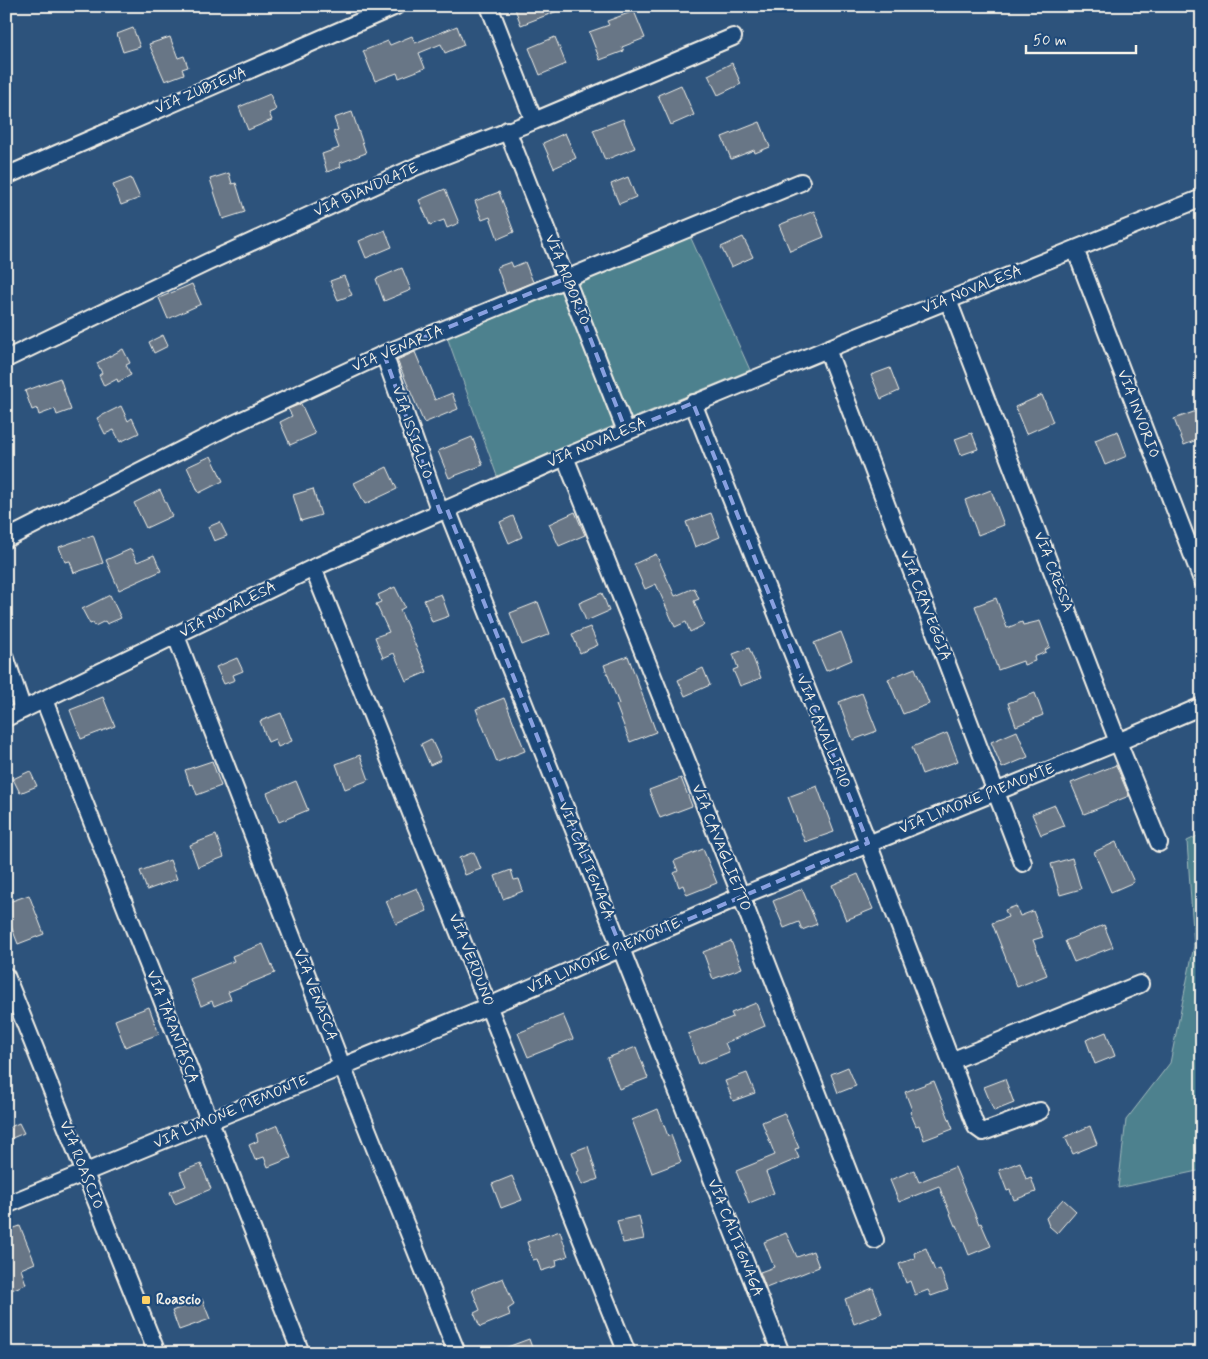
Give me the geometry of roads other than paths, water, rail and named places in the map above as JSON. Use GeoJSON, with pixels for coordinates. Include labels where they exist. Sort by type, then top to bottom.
{"type":"FeatureCollection","features":[{"type":"Feature","properties":{"kind":"street","name":"VIA ZUBIENA"},"geometry":{"type":"LineString","coordinates":[[6,176],[396,6]]}},
{"type":"Feature","properties":{"kind":"street"},"geometry":{"type":"LineString","coordinates":[[489,6],[534,121]]}},
{"type":"Feature","properties":{"kind":"street","name":"VIA BIANDRATE"},"geometry":{"type":"LineString","coordinates":[[6,359],[200,266],[406,171],[534,121],[733,37]]}},
{"type":"Feature","properties":{"kind":"street","name":"VIA ARBORIO"},"geometry":{"type":"LineString","coordinates":[[507,130],[626,431]]}},
{"type":"Feature","properties":{"kind":"street","name":"VIA VENARIA"},"geometry":{"type":"LineString","coordinates":[[6,539],[225,428],[384,354],[801,182]]}},
{"type":"Feature","properties":{"kind":"street","name":"VIA NOVALESA"},"geometry":{"type":"LineString","coordinates":[[6,718],[313,568],[565,457],[827,348],[1202,198]]}},
{"type":"Feature","properties":{"kind":"street","name":"VIA INVORIO"},"geometry":{"type":"LineString","coordinates":[[1075,249],[1202,580]]}},
{"type":"Feature","properties":{"kind":"street","name":"VIA CRESSA"},"geometry":{"type":"LineString","coordinates":[[948,300],[1118,742],[1159,843]]}},
{"type":"Feature","properties":{"kind":"street","name":"VIA CRAVEGGIA"},"geometry":{"type":"LineString","coordinates":[[827,348],[1023,863]]}},
{"type":"Feature","properties":{"kind":"street","name":"VIA ISSIGLIO"},"geometry":{"type":"LineString","coordinates":[[384,354],[443,511]]}},
{"type":"Feature","properties":{"kind":"street","name":"VIA CAVALLIRIO"},"geometry":{"type":"LineString","coordinates":[[693,403],[868,844],[976,1127],[983,1132],[1040,1111]]}},
{"type":"Feature","properties":{"kind":"street","name":"VIA CAVAGLIETTO"},"geometry":{"type":"LineString","coordinates":[[565,457],[741,896],[875,1240]]}},
{"type":"Feature","properties":{"kind":"street","name":"VIA CALTIGNAGA"},"geometry":{"type":"LineString","coordinates":[[443,511],[621,948],[781,1353]]}},
{"type":"Feature","properties":{"kind":"street","name":"VIA VERDUNO"},"geometry":{"type":"LineString","coordinates":[[313,568],[627,1353]]}},
{"type":"Feature","properties":{"kind":"street","name":"VIA VENASCA"},"geometry":{"type":"LineString","coordinates":[[176,636],[342,1066],[457,1353]]}},
{"type":"Feature","properties":{"kind":"street"},"geometry":{"type":"LineString","coordinates":[[6,659],[23,710]]}},
{"type":"Feature","properties":{"kind":"street","name":"VIA TARANTASCA"},"geometry":{"type":"LineString","coordinates":[[44,700],[301,1353]]}},
{"type":"Feature","properties":{"kind":"street","name":"VIA LIMONE PIEMONTE"},"geometry":{"type":"LineString","coordinates":[[6,1205],[489,1006],[741,896],[1202,706]]}},
{"type":"Feature","properties":{"kind":"street","name":"VIA ROASCIO"},"geometry":{"type":"LineString","coordinates":[[6,976],[157,1353]]}},
{"type":"Feature","properties":{"kind":"street"},"geometry":{"type":"LineString","coordinates":[[951,1061],[1140,984]]}},
{"type":"Feature","properties":{"kind":"place","name":"Roascio"},"geometry":{"type":"Point","coordinates":[146,1300]}}]}
